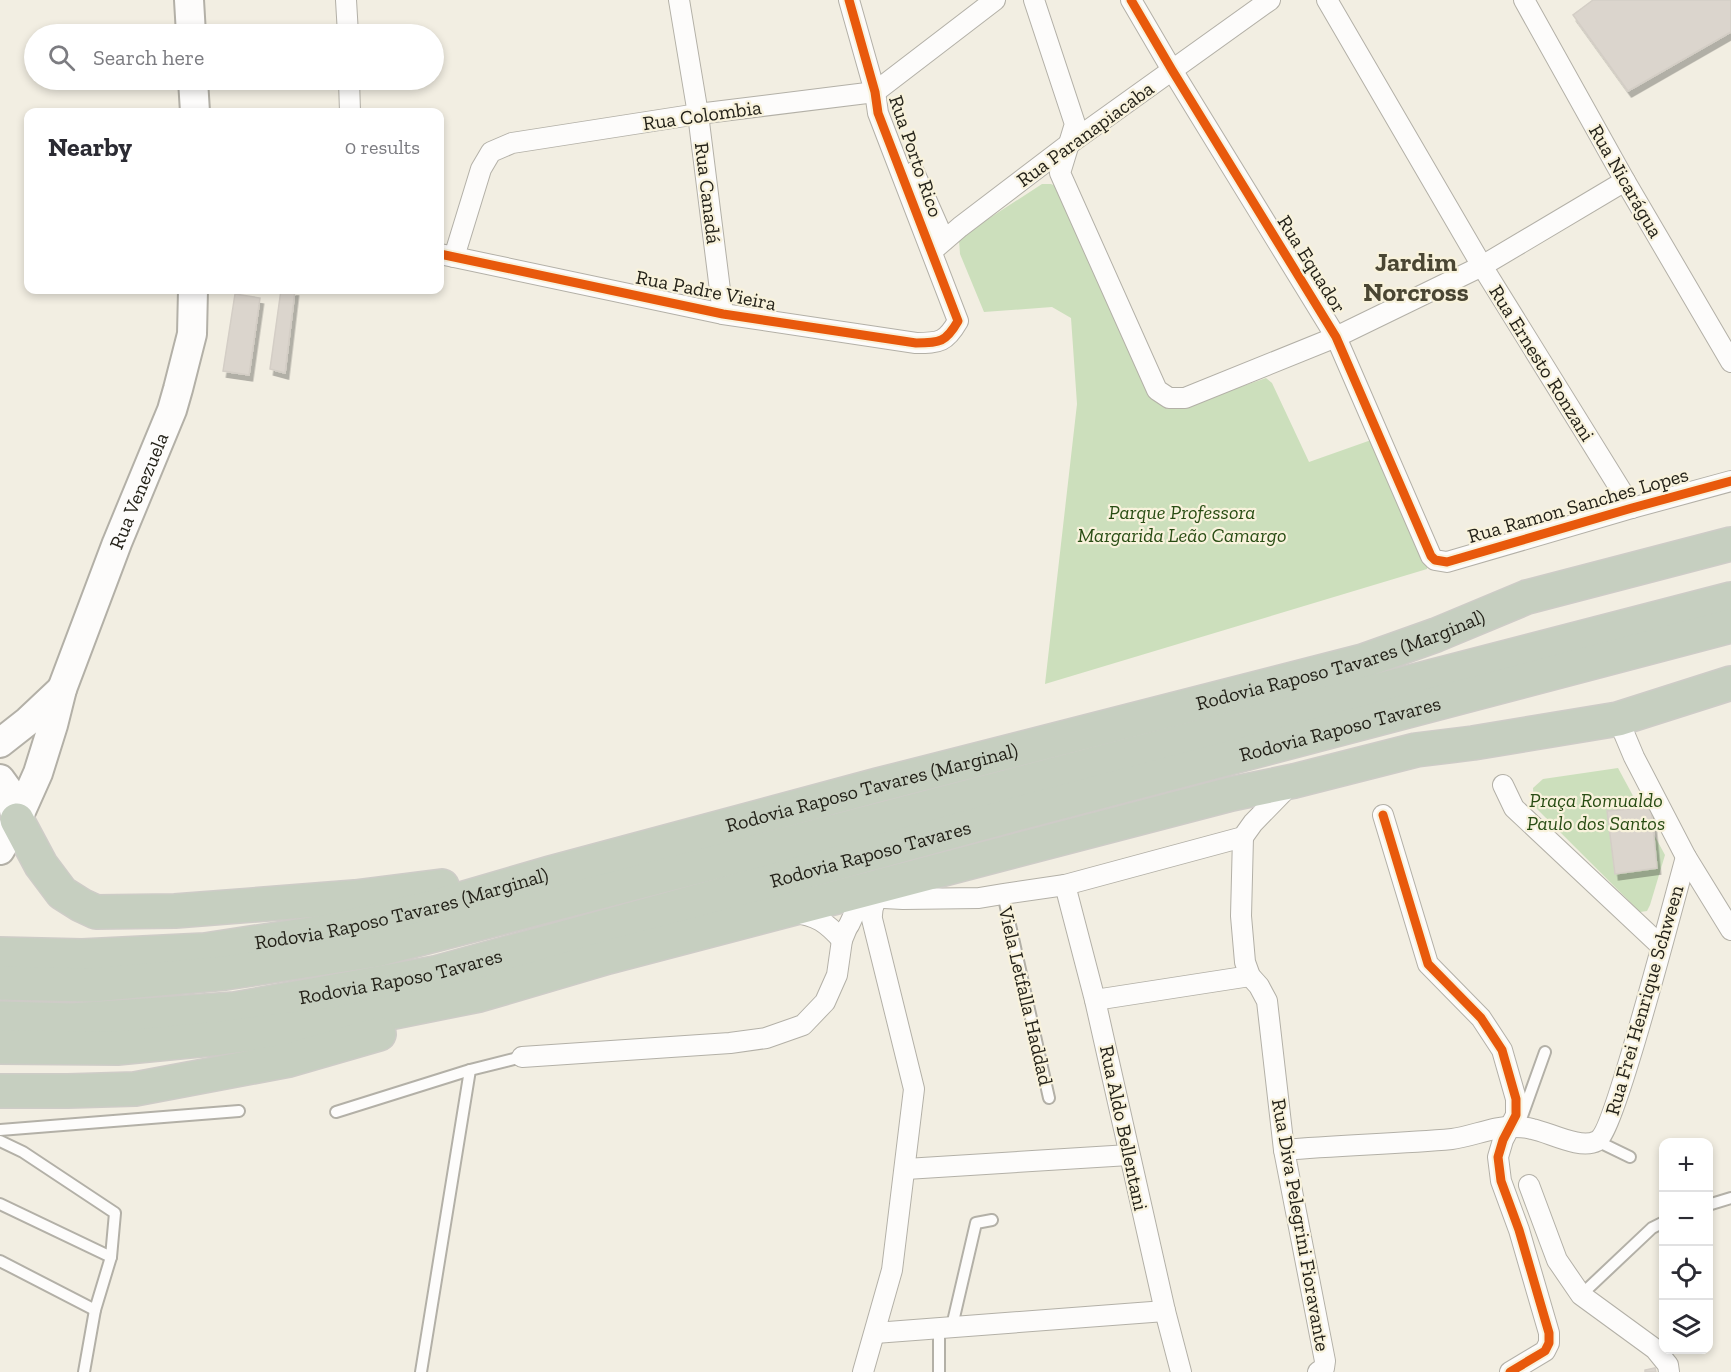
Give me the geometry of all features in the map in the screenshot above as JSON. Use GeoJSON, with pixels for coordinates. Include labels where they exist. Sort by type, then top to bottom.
{"type":"FeatureCollection","features":[{"type":"Feature","properties":{"kind":"highway","name":"Rodovia Raposo Tavares (Marginal)"},"geometry":{"type":"LineString","coordinates":[[0,954],[82,956],[205,950],[335,930],[437,906],[550,873],[878,785],[1364,661],[1436,635],[1527,597],[1731,544]]}},
{"type":"Feature","properties":{"kind":"highway","name":"Rodovia Raposo Tavares"},"geometry":{"type":"LineString","coordinates":[[0,983],[92,985],[225,973],[376,950],[1731,599]]}},
{"type":"Feature","properties":{"kind":"highway","name":"Rodovia Raposo Tavares"},"geometry":{"type":"LineString","coordinates":[[0,1018],[72,1020],[235,1009],[435,973],[1027,811],[1731,626]]}},
{"type":"Feature","properties":{"kind":"highway"},"geometry":{"type":"LineString","coordinates":[[0,1047],[117,1048],[220,1038],[339,1023],[479,995],[608,957],[773,914],[875,898],[1231,794],[1294,782],[1416,750],[1618,719],[1731,683]]}},
{"type":"Feature","properties":{"kind":"highway"},"geometry":{"type":"LineString","coordinates":[[17,820],[41,865],[62,893],[96,912],[175,911],[355,897],[550,873]]}},
{"type":"Feature","properties":{"kind":"highway"},"geometry":{"type":"LineString","coordinates":[[0,1091],[135,1089],[290,1060],[453,1013],[479,995]]}},
{"type":"Feature","properties":{"kind":"main road"},"geometry":{"type":"LineString","coordinates":[[189,0],[190,24]]}},
{"type":"Feature","properties":{"kind":"main road"},"geometry":{"type":"LineString","coordinates":[[194,90],[195,108]]}},
{"type":"Feature","properties":{"kind":"main road","name":"Rua Venezuela"},"geometry":{"type":"LineString","coordinates":[[0,850],[17,820],[38,772],[62,689],[178,389],[192,334],[193,294]]}},
{"type":"Feature","properties":{"kind":"main road","name":"Rua Venezuela"},"geometry":{"type":"LineString","coordinates":[[0,742],[28,721],[62,689]]}},
{"type":"Feature","properties":{"kind":"main road"},"geometry":{"type":"LineString","coordinates":[[0,779],[8,790],[17,820]]}},
{"type":"Feature","properties":{"kind":"street"},"geometry":{"type":"LineString","coordinates":[[346,0],[347,24]]}},
{"type":"Feature","properties":{"kind":"street","name":"Rua Canadá"},"geometry":{"type":"LineString","coordinates":[[679,0],[698,114],[723,314]]}},
{"type":"Feature","properties":{"kind":"street","name":"Rua Porto Rico"},"geometry":{"type":"LineString","coordinates":[[849,0],[875,92],[878,113],[938,246],[958,321]]}},
{"type":"Feature","properties":{"kind":"street"},"geometry":{"type":"LineString","coordinates":[[875,92],[996,0]]}},
{"type":"Feature","properties":{"kind":"street"},"geometry":{"type":"LineString","coordinates":[[1034,0],[1075,124],[1060,173],[1157,390],[1169,398],[1185,398],[1336,337],[1482,266],[1625,181]]}},
{"type":"Feature","properties":{"kind":"street","name":"Rua Equador"},"geometry":{"type":"LineString","coordinates":[[1131,0],[1336,337],[1435,560]]}},
{"type":"Feature","properties":{"kind":"street","name":"Rua Paranapiacaba"},"geometry":{"type":"LineString","coordinates":[[938,246],[1069,144],[1270,0]]}},
{"type":"Feature","properties":{"kind":"street","name":"Rua Ernesto Ronzani"},"geometry":{"type":"LineString","coordinates":[[1327,0],[1482,266],[1632,508]]}},
{"type":"Feature","properties":{"kind":"street","name":"Rua Nicarágua"},"geometry":{"type":"LineString","coordinates":[[1525,0],[1625,181],[1731,362]]}},
{"type":"Feature","properties":{"kind":"street"},"geometry":{"type":"LineString","coordinates":[[349,90],[350,108]]}},
{"type":"Feature","properties":{"kind":"street","name":"Rua Colombia"},"geometry":{"type":"LineString","coordinates":[[447,256],[481,169],[491,152],[512,144],[698,114],[875,92]]}},
{"type":"Feature","properties":{"kind":"street","name":"Rua Padre Vieira"},"geometry":{"type":"LineString","coordinates":[[447,256],[723,314],[916,343],[934,343],[950,335],[958,321]]}},
{"type":"Feature","properties":{"kind":"street","name":"Rua Ramon Sanches Lopes"},"geometry":{"type":"LineString","coordinates":[[1435,560],[1447,562],[1731,481]]}},
{"type":"Feature","properties":{"kind":"street"},"geometry":{"type":"LineString","coordinates":[[1618,719],[1634,757],[1686,856],[1731,930]]}},
{"type":"Feature","properties":{"kind":"street"},"geometry":{"type":"LineString","coordinates":[[522,1057],[730,1043],[766,1038],[803,1024],[825,1002],[837,975],[845,932],[875,898],[979,897],[1065,885],[1244,837],[1253,823],[1294,782]]}},
{"type":"Feature","properties":{"kind":"street"},"geometry":{"type":"LineString","coordinates":[[1503,785],[1514,808],[1661,946]]}},
{"type":"Feature","properties":{"kind":"street"},"geometry":{"type":"LineString","coordinates":[[1383,815],[1428,964],[1481,1018],[1502,1050],[1516,1100],[1515,1127],[1503,1140],[1498,1157],[1500,1182],[1519,1230],[1549,1334],[1549,1343],[1545,1351],[1509,1372]]}},
{"type":"Feature","properties":{"kind":"street","name":"Rua Diva Pelegrini Fioravante"},"geometry":{"type":"LineString","coordinates":[[1244,837],[1241,916],[1245,962],[1250,976],[1259,986],[1267,1001],[1284,1149],[1326,1361],[1321,1370]]}},
{"type":"Feature","properties":{"kind":"street","name":"Rua Frei Henrique Schween"},"geometry":{"type":"LineString","coordinates":[[1284,1149],[1455,1138],[1515,1127],[1533,1129],[1563,1140],[1590,1143],[1597,1141],[1602,1137],[1614,1107],[1645,1008],[1686,856]]}},
{"type":"Feature","properties":{"kind":"street","name":"Rua Aldo Bellentani"},"geometry":{"type":"LineString","coordinates":[[1065,885],[1095,1000],[1165,1311],[1181,1372]]}},
{"type":"Feature","properties":{"kind":"street"},"geometry":{"type":"LineString","coordinates":[[845,932],[864,918],[875,898]]}},
{"type":"Feature","properties":{"kind":"street"},"geometry":{"type":"LineString","coordinates":[[863,1372],[892,1270],[906,1170],[914,1089],[875,898]]}},
{"type":"Feature","properties":{"kind":"street"},"geometry":{"type":"LineString","coordinates":[[773,914],[796,913],[811,916],[845,932]]}},
{"type":"Feature","properties":{"kind":"street"},"geometry":{"type":"LineString","coordinates":[[1095,1000],[1250,976]]}},
{"type":"Feature","properties":{"kind":"street"},"geometry":{"type":"LineString","coordinates":[[906,1170],[1129,1155]]}},
{"type":"Feature","properties":{"kind":"street"},"geometry":{"type":"LineString","coordinates":[[1529,1185],[1557,1260],[1581,1295],[1654,1349],[1668,1365],[1670,1372]]}},
{"type":"Feature","properties":{"kind":"street"},"geometry":{"type":"LineString","coordinates":[[875,1333],[1165,1311]]}},
{"type":"Feature","properties":{"kind":"lane","name":"Viela Letfalla Haddad"},"geometry":{"type":"LineString","coordinates":[[1003,894],[1049,1098]]}},
{"type":"Feature","properties":{"kind":"lane"},"geometry":{"type":"LineString","coordinates":[[1515,1127],[1545,1052]]}},
{"type":"Feature","properties":{"kind":"lane"},"geometry":{"type":"LineString","coordinates":[[336,1112],[470,1070],[522,1057]]}},
{"type":"Feature","properties":{"kind":"lane"},"geometry":{"type":"LineString","coordinates":[[421,1372],[470,1070]]}},
{"type":"Feature","properties":{"kind":"lane"},"geometry":{"type":"LineString","coordinates":[[0,1130],[238,1111]]}},
{"type":"Feature","properties":{"kind":"lane"},"geometry":{"type":"LineString","coordinates":[[0,1141],[23,1152],[116,1213],[111,1257],[95,1310],[84,1372]]}},
{"type":"Feature","properties":{"kind":"lane","name":"Rua Frei Henrique Schween"},"geometry":{"type":"LineString","coordinates":[[1597,1141],[1630,1157]]}},
{"type":"Feature","properties":{"kind":"lane"},"geometry":{"type":"LineString","coordinates":[[1713,1203],[1731,1198]]}},
{"type":"Feature","properties":{"kind":"lane"},"geometry":{"type":"LineString","coordinates":[[0,1204],[111,1257]]}},
{"type":"Feature","properties":{"kind":"lane"},"geometry":{"type":"LineString","coordinates":[[939,1372],[946,1326],[976,1223],[992,1220]]}},
{"type":"Feature","properties":{"kind":"lane"},"geometry":{"type":"LineString","coordinates":[[1581,1295],[1652,1228],[1659,1224]]}},
{"type":"Feature","properties":{"kind":"lane"},"geometry":{"type":"LineString","coordinates":[[0,1261],[95,1310]]}},
{"type":"Feature","properties":{"kind":"green space","name":"Parque Professora Margarida Leão Camargo"},"geometry":{"type":"Polygon","coordinates":[[[1042,184],[1051,184],[1060,188],[1159,402],[1167,409],[1177,409],[1266,378],[1272,383],[1309,462],[1374,439],[1427,554],[1427,569],[1045,684],[1077,404],[1071,318],[1052,307],[984,312],[960,254],[959,240],[1042,184]]]}},
{"type":"Feature","properties":{"kind":"green space","name":"Praça Romualdo Paulo dos Santos"},"geometry":{"type":"Polygon","coordinates":[[[1618,768],[1665,855],[1647,911],[1640,912],[1534,806],[1533,788],[1543,779],[1618,768]]]}},
{"type":"Feature","properties":{"kind":"building"},"geometry":{"type":"Polygon","coordinates":[[[1593,0],[1731,0],[1731,32],[1628,91],[1573,15],[1593,0]]]}},
{"type":"Feature","properties":{"kind":"building"},"geometry":{"type":"Polygon","coordinates":[[[235,294],[260,298],[249,375],[223,371],[235,294]]]}},
{"type":"Feature","properties":{"kind":"building"},"geometry":{"type":"Polygon","coordinates":[[[280,294],[295,294],[285,373],[270,369],[280,294]]]}},
{"type":"Feature","properties":{"kind":"building"},"geometry":{"type":"Polygon","coordinates":[[[1651,807],[1657,868],[1615,874],[1607,811],[1651,807]]]}},
{"type":"Feature","properties":{"kind":"building"},"geometry":{"type":"Polygon","coordinates":[[[1655,1368],[1656,1372],[1645,1372],[1645,1370],[1655,1368]]]}},
{"type":"Feature","properties":{"kind":"cycle path"},"geometry":{"type":"LineString","coordinates":[[444,255],[723,314],[916,343],[942,340],[958,321],[878,113],[875,92],[849,0]]}},
{"type":"Feature","properties":{"kind":"cycle path"},"geometry":{"type":"LineString","coordinates":[[1131,0],[1336,337],[1431,556],[1435,560],[1447,562],[1731,481]]}},
{"type":"Feature","properties":{"kind":"cycle path"},"geometry":{"type":"LineString","coordinates":[[1383,815],[1428,964],[1481,1018],[1502,1050],[1516,1099],[1516,1115],[1503,1140],[1498,1157],[1501,1181],[1519,1230],[1549,1333],[1549,1343],[1545,1351],[1510,1372]]}},
{"type":"Feature","properties":{"kind":"district","name":"Jardim Norcross"},"geometry":{"type":"Point","coordinates":[1416,277]}}]}
